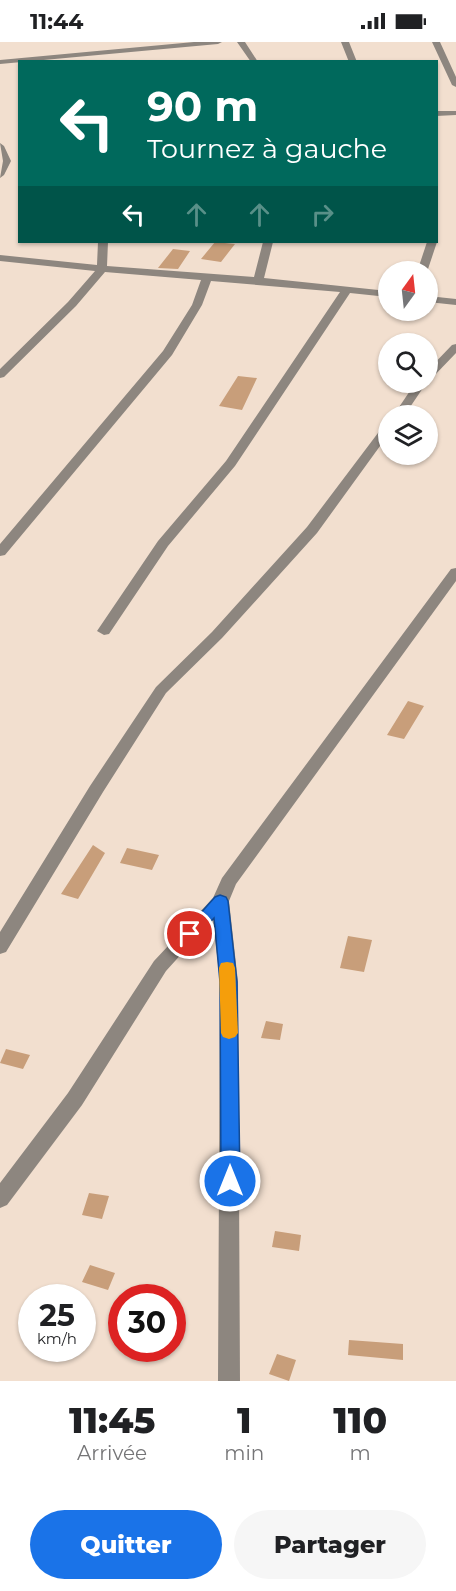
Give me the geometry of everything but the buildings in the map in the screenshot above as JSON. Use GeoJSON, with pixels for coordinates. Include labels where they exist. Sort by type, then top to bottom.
{"type":"FeatureCollection","features":[{"type":"Feature","properties":{"kind":"street"},"geometry":{"type":"LineString","coordinates":[[18,60],[91,52],[105,47],[218,42]]}},
{"type":"Feature","properties":{"kind":"street"},"geometry":{"type":"LineString","coordinates":[[241,42],[254,60]]}},
{"type":"Feature","properties":{"kind":"street"},"geometry":{"type":"LineString","coordinates":[[345,42],[352,60]]}},
{"type":"Feature","properties":{"kind":"street"},"geometry":{"type":"LineString","coordinates":[[436,42],[456,85]]}},
{"type":"Feature","properties":{"kind":"street"},"geometry":{"type":"LineString","coordinates":[[91,52],[100,60]]}},
{"type":"Feature","properties":{"kind":"street"},"geometry":{"type":"LineString","coordinates":[[0,62],[18,60]]}},
{"type":"Feature","properties":{"kind":"street"},"geometry":{"type":"LineString","coordinates":[[438,114],[456,113]]}},
{"type":"Feature","properties":{"kind":"street"},"geometry":{"type":"LineString","coordinates":[[0,146],[7,156],[0,175]]}},
{"type":"Feature","properties":{"kind":"street"},"geometry":{"type":"LineString","coordinates":[[0,375],[72,304],[102,269],[103,243]]}},
{"type":"Feature","properties":{"kind":"street"},"geometry":{"type":"LineString","coordinates":[[258,280],[268,243]]}},
{"type":"Feature","properties":{"kind":"street"},"geometry":{"type":"LineString","coordinates":[[426,261],[432,243]]}},
{"type":"Feature","properties":{"kind":"street"},"geometry":{"type":"LineString","coordinates":[[0,258],[378,293]]}},
{"type":"Feature","properties":{"kind":"street"},"geometry":{"type":"LineString","coordinates":[[0,552],[168,353],[197,305],[208,276]]}},
{"type":"Feature","properties":{"kind":"street"},"geometry":{"type":"LineString","coordinates":[[104,631],[163,544],[231,463],[347,289]]}},
{"type":"Feature","properties":{"kind":"street"},"geometry":{"type":"LineString","coordinates":[[438,300],[456,302]]}},
{"type":"Feature","properties":{"kind":"street"},"geometry":{"type":"LineString","coordinates":[[438,366],[456,347]]}},
{"type":"Feature","properties":{"kind":"street"},"geometry":{"type":"LineString","coordinates":[[0,947],[96,790],[161,690],[217,635],[312,530],[378,441]]}},
{"type":"Feature","properties":{"kind":"street"},"geometry":{"type":"LineString","coordinates":[[0,1199],[75,1099],[160,966],[220,901],[228,882],[456,572]]}},
{"type":"Feature","properties":{"kind":"street"},"geometry":{"type":"LineString","coordinates":[[220,901],[229,982],[231,1159],[229,1381]]}},
{"type":"Feature","properties":{"kind":"slow traffic"},"geometry":{"type":"LineString","coordinates":[[227,968],[229,1033]]}},
{"type":"Feature","properties":{"kind":"route"},"geometry":{"type":"LineString","coordinates":[[190,934],[220,901],[229,982],[230,1181]]}}]}
